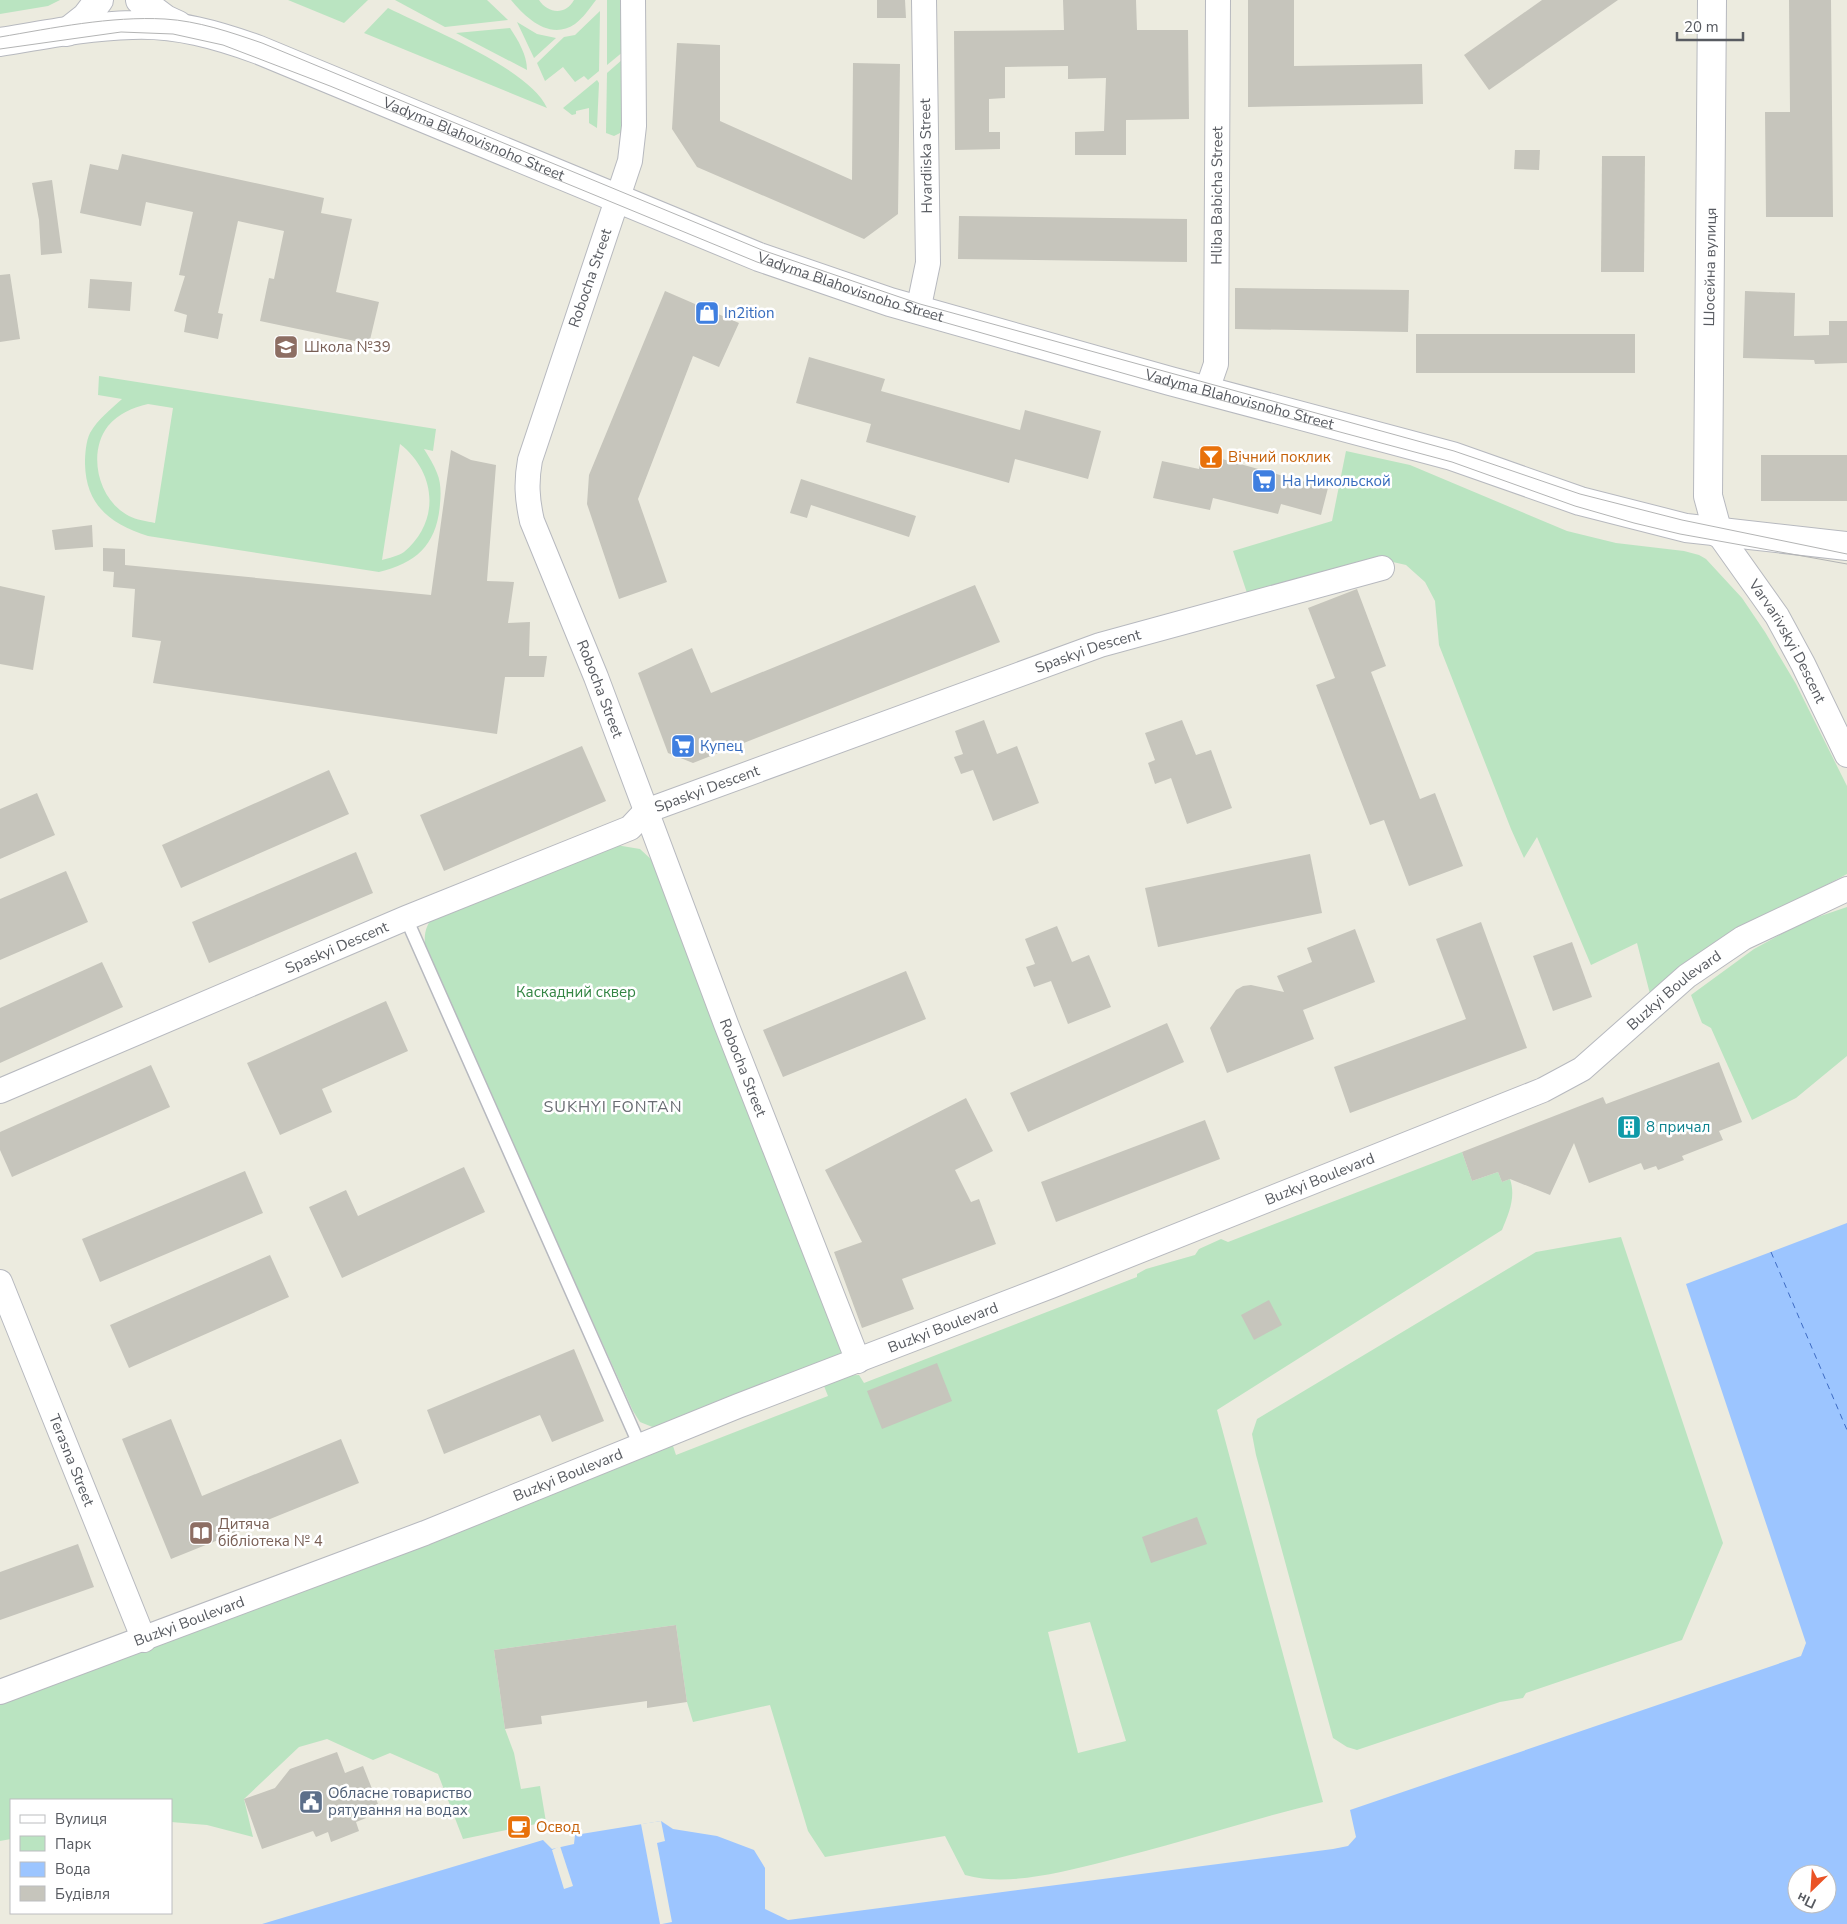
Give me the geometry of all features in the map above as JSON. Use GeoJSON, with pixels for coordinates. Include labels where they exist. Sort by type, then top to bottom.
{"type":"FeatureCollection","features":[{"type":"Feature","properties":{"kind":"street"},"geometry":{"type":"LineString","coordinates":[[67,32],[86,17],[99,0]]}},
{"type":"Feature","properties":{"kind":"street"},"geometry":{"type":"LineString","coordinates":[[140,0],[165,19],[187,29]]}},
{"type":"Feature","properties":{"kind":"street","name":"Robocha Street"},"geometry":{"type":"LineString","coordinates":[[633,0],[634,126],[630,160],[619,198],[594,265],[530,460],[526,481],[532,521],[596,677],[726,1024],[858,1361]]}},
{"type":"Feature","properties":{"kind":"street","name":"Hvardiiska Street"},"geometry":{"type":"LineString","coordinates":[[918,311],[928,262],[924,0]]}},
{"type":"Feature","properties":{"kind":"street","name":"Hliba Babicha Street"},"geometry":{"type":"LineString","coordinates":[[1207,390],[1216,364],[1218,0]]}},
{"type":"Feature","properties":{"kind":"street","name":"Шосейна вулиця"},"geometry":{"type":"LineString","coordinates":[[1712,0],[1708,496],[1718,533]]}},
{"type":"Feature","properties":{"kind":"street","name":"Vadyma Blahovisnoho Street"},"geometry":{"type":"LineString","coordinates":[[0,42],[133,25],[187,29],[259,50],[759,257],[918,311],[1452,456],[1580,501],[1686,528],[1846,546]]}},
{"type":"Feature","properties":{"kind":"street","name":"Varvarivskyi Descent"},"geometry":{"type":"LineString","coordinates":[[1718,533],[1777,616],[1803,664],[1847,755]]}},
{"type":"Feature","properties":{"kind":"street","name":"Spaskyi Descent"},"geometry":{"type":"LineString","coordinates":[[0,1091],[406,918],[630,828],[646,811],[1100,645],[1382,568]]}},
{"type":"Feature","properties":{"kind":"street","name":"Buzkyi Boulevard"},"geometry":{"type":"LineString","coordinates":[[0,1692],[144,1640],[425,1533],[640,1446],[1543,1090],[1582,1069],[1687,976],[1743,938],[1847,889]]}},
{"type":"Feature","properties":{"kind":"street","name":"Terasna Street"},"geometry":{"type":"LineString","coordinates":[[0,1282],[144,1640]]}},
{"type":"Feature","properties":{"kind":"lane"},"geometry":{"type":"LineString","coordinates":[[406,918],[640,1446]]}},
{"type":"Feature","properties":{"kind":"green space"},"geometry":{"type":"Polygon","coordinates":[[[0,0],[60,0],[48,6],[0,14],[0,0]]]}},
{"type":"Feature","properties":{"kind":"green space"},"geometry":{"type":"Polygon","coordinates":[[[288,0],[368,0],[344,23],[288,0]]]}},
{"type":"Feature","properties":{"kind":"green space"},"geometry":{"type":"Polygon","coordinates":[[[395,0],[487,0],[508,20],[445,27],[395,0]]]}},
{"type":"Feature","properties":{"kind":"green space"},"geometry":{"type":"Polygon","coordinates":[[[511,0],[539,0],[547,8],[557,11],[571,5],[574,0],[596,0],[584,16],[575,24],[566,29],[557,30],[548,29],[531,20],[511,0]]]}},
{"type":"Feature","properties":{"kind":"green space"},"geometry":{"type":"Polygon","coordinates":[[[607,0],[623,0],[624,51],[607,65],[607,0]]]}},
{"type":"Feature","properties":{"kind":"green space"},"geometry":{"type":"Polygon","coordinates":[[[388,8],[500,64],[537,93],[547,108],[364,33],[388,8]]]}},
{"type":"Feature","properties":{"kind":"green space"},"geometry":{"type":"Polygon","coordinates":[[[600,11],[599,71],[588,80],[584,76],[575,82],[563,67],[545,81],[537,63],[564,37],[575,35],[600,11]]]}},
{"type":"Feature","properties":{"kind":"green space"},"geometry":{"type":"Polygon","coordinates":[[[517,22],[537,34],[556,38],[534,58],[517,22]]]}},
{"type":"Feature","properties":{"kind":"green space"},"geometry":{"type":"Polygon","coordinates":[[[510,28],[524,53],[527,70],[456,33],[510,28]]]}},
{"type":"Feature","properties":{"kind":"green space"},"geometry":{"type":"Polygon","coordinates":[[[623,59],[624,131],[614,136],[606,133],[607,73],[623,59]]]}},
{"type":"Feature","properties":{"kind":"green space"},"geometry":{"type":"Polygon","coordinates":[[[597,80],[599,83],[597,128],[589,123],[589,108],[576,111],[576,114],[572,115],[563,108],[597,80]]]}},
{"type":"Feature","properties":{"kind":"green space"},"geometry":{"type":"Polygon","coordinates":[[[99,376],[436,429],[433,451],[424,449],[436,470],[440,484],[440,504],[435,530],[423,550],[414,557],[404,563],[379,572],[148,536],[135,531],[123,526],[103,511],[90,491],[86,479],[86,452],[90,433],[100,419],[122,399],[98,395],[99,376]],[[148,404],[126,412],[108,426],[98,449],[97,462],[103,488],[118,509],[132,517],[155,523],[173,408],[148,404]],[[400,444],[382,560],[404,552],[416,540],[424,526],[428,512],[427,482],[421,468],[412,455],[400,444]]]}},
{"type":"Feature","properties":{"kind":"green space"},"geometry":{"type":"Polygon","coordinates":[[[1346,451],[1410,465],[1567,531],[1616,543],[1684,551],[1706,559],[1742,598],[1765,632],[1796,684],[1847,786],[1847,874],[1741,931],[1650,994],[1637,943],[1591,965],[1537,837],[1524,858],[1511,829],[1439,645],[1435,601],[1425,582],[1406,565],[1384,560],[1248,596],[1233,551],[1332,521],[1346,451]]]}},
{"type":"Feature","properties":{"kind":"green space","name":"Каскадний сквер"},"geometry":{"type":"Polygon","coordinates":[[[610,844],[640,849],[654,862],[844,1350],[837,1361],[655,1428],[640,1422],[633,1411],[426,951],[425,945],[426,930],[436,913],[610,844]]]}},
{"type":"Feature","properties":{"kind":"green space"},"geometry":{"type":"Polygon","coordinates":[[[1847,907],[1847,1056],[1796,1098],[1752,1120],[1711,1028],[1702,1023],[1691,995],[1754,949],[1803,922],[1847,907]]]}},
{"type":"Feature","properties":{"kind":"green space"},"geometry":{"type":"Polygon","coordinates":[[[1462,1152],[1472,1181],[1498,1172],[1502,1182],[1510,1179],[1512,1186],[1511,1205],[1502,1230],[1217,1410],[1323,1802],[1103,1862],[1052,1874],[1016,1879],[982,1878],[965,1875],[945,1836],[825,1857],[808,1831],[770,1705],[693,1722],[687,1702],[676,1625],[494,1650],[505,1729],[514,1753],[521,1789],[540,1786],[546,1822],[463,1839],[438,1774],[390,1753],[373,1760],[327,1739],[299,1747],[244,1799],[253,1837],[207,1825],[172,1822],[172,1799],[10,1799],[10,1839],[0,1841],[0,1703],[671,1440],[676,1455],[828,1396],[824,1386],[836,1378],[859,1375],[864,1383],[1137,1277],[1137,1274],[1146,1269],[1195,1255],[1199,1249],[1221,1239],[1228,1242],[1462,1152]],[[1090,1622],[1048,1632],[1078,1753],[1126,1741],[1090,1622]]]}},
{"type":"Feature","properties":{"kind":"green space"},"geometry":{"type":"Polygon","coordinates":[[[1621,1237],[1723,1543],[1682,1640],[1526,1693],[1523,1698],[1500,1702],[1357,1750],[1347,1747],[1333,1738],[1256,1455],[1252,1434],[1257,1419],[1536,1252],[1621,1237]]]}},
{"type":"Feature","properties":{"kind":"water"},"geometry":{"type":"Polygon","coordinates":[[[1847,1223],[1847,1924],[262,1924],[543,1840],[552,1849],[574,1844],[575,1835],[661,1821],[673,1829],[717,1836],[754,1850],[765,1868],[765,1909],[788,1920],[1333,1849],[1348,1846],[1356,1837],[1350,1810],[1801,1656],[1806,1643],[1686,1284],[1847,1223]]]}},
{"type":"Feature","properties":{"kind":"pier"},"geometry":{"type":"Polygon","coordinates":[[[661,1821],[665,1841],[657,1843],[672,1922],[660,1924],[641,1824],[661,1821]]]}},
{"type":"Feature","properties":{"kind":"pier"},"geometry":{"type":"Polygon","coordinates":[[[560,1846],[573,1886],[564,1889],[552,1850],[560,1846]]]}},
{"type":"Feature","properties":{"kind":"building"},"geometry":{"type":"Polygon","coordinates":[[[877,0],[905,0],[906,18],[877,18],[877,0]]]}},
{"type":"Feature","properties":{"kind":"building"},"geometry":{"type":"Polygon","coordinates":[[[1063,0],[1136,0],[1137,30],[1188,30],[1189,119],[1126,120],[1126,155],[1075,155],[1075,132],[1104,131],[1106,78],[1068,79],[1068,66],[1005,67],[1005,98],[989,99],[989,132],[1000,132],[1000,149],[955,150],[954,31],[1064,30],[1063,0]]]}},
{"type":"Feature","properties":{"kind":"building"},"geometry":{"type":"Polygon","coordinates":[[[1248,0],[1294,0],[1294,66],[1422,64],[1423,104],[1248,107],[1248,0]]]}},
{"type":"Feature","properties":{"kind":"building"},"geometry":{"type":"Polygon","coordinates":[[[1542,0],[1618,0],[1489,90],[1464,55],[1542,0]]]}},
{"type":"Feature","properties":{"kind":"building"},"geometry":{"type":"Polygon","coordinates":[[[1789,0],[1831,0],[1833,217],[1766,217],[1765,112],[1790,112],[1789,0]]]}},
{"type":"Feature","properties":{"kind":"building"},"geometry":{"type":"Polygon","coordinates":[[[677,43],[720,45],[720,121],[852,180],[853,63],[900,64],[898,214],[864,239],[697,167],[672,129],[677,43]]]}},
{"type":"Feature","properties":{"kind":"building"},"geometry":{"type":"Polygon","coordinates":[[[1515,150],[1540,150],[1539,170],[1514,169],[1515,150]]]}},
{"type":"Feature","properties":{"kind":"building"},"geometry":{"type":"Polygon","coordinates":[[[122,154],[324,198],[321,213],[352,219],[336,292],[379,302],[369,344],[260,321],[269,278],[274,279],[284,231],[238,221],[218,313],[223,314],[218,339],[184,332],[187,315],[174,311],[185,276],[179,275],[193,212],[146,202],[141,226],[80,213],[90,164],[118,170],[122,154]]]}},
{"type":"Feature","properties":{"kind":"building"},"geometry":{"type":"Polygon","coordinates":[[[1602,156],[1645,156],[1644,272],[1601,272],[1602,156]]]}},
{"type":"Feature","properties":{"kind":"building"},"geometry":{"type":"Polygon","coordinates":[[[52,180],[62,253],[41,255],[39,220],[32,183],[52,180]]]}},
{"type":"Feature","properties":{"kind":"building"},"geometry":{"type":"Polygon","coordinates":[[[959,216],[1187,219],[1187,262],[958,259],[959,216]]]}},
{"type":"Feature","properties":{"kind":"building"},"geometry":{"type":"Polygon","coordinates":[[[10,274],[20,339],[0,342],[0,275],[10,274]]]}},
{"type":"Feature","properties":{"kind":"building"},"geometry":{"type":"Polygon","coordinates":[[[90,279],[132,282],[130,311],[88,308],[90,279]]]}},
{"type":"Feature","properties":{"kind":"building"},"geometry":{"type":"Polygon","coordinates":[[[1235,288],[1409,290],[1408,332],[1235,329],[1235,288]]]}},
{"type":"Feature","properties":{"kind":"building"},"geometry":{"type":"Polygon","coordinates":[[[665,291],[739,323],[719,367],[693,356],[638,499],[667,582],[619,599],[587,504],[589,475],[665,291]]]}},
{"type":"Feature","properties":{"kind":"building"},"geometry":{"type":"Polygon","coordinates":[[[1745,291],[1795,293],[1794,336],[1829,335],[1829,321],[1847,321],[1847,363],[1815,364],[1814,360],[1743,358],[1745,291]]]}},
{"type":"Feature","properties":{"kind":"building"},"geometry":{"type":"Polygon","coordinates":[[[1416,334],[1635,334],[1635,373],[1416,373],[1416,334]]]}},
{"type":"Feature","properties":{"kind":"building"},"geometry":{"type":"Polygon","coordinates":[[[809,357],[885,379],[881,391],[1020,430],[1025,410],[1101,431],[1088,479],[1015,459],[1009,483],[866,442],[871,424],[796,403],[809,357]]]}},
{"type":"Feature","properties":{"kind":"building"},"geometry":{"type":"Polygon","coordinates":[[[1203,449],[1223,453],[1222,459],[1328,488],[1321,515],[1281,504],[1278,514],[1213,498],[1210,510],[1153,498],[1162,461],[1199,469],[1203,449]]]}},
{"type":"Feature","properties":{"kind":"building"},"geometry":{"type":"Polygon","coordinates":[[[451,450],[471,460],[496,465],[487,581],[514,582],[508,623],[530,622],[529,656],[547,656],[544,677],[505,677],[497,734],[153,683],[161,641],[132,637],[135,589],[113,587],[114,572],[103,571],[103,548],[125,549],[125,565],[431,595],[451,450]]]}},
{"type":"Feature","properties":{"kind":"building"},"geometry":{"type":"Polygon","coordinates":[[[1761,455],[1847,455],[1847,501],[1761,501],[1761,455]]]}},
{"type":"Feature","properties":{"kind":"building"},"geometry":{"type":"Polygon","coordinates":[[[801,479],[916,516],[909,537],[811,505],[807,518],[790,513],[801,479]]]}},
{"type":"Feature","properties":{"kind":"building"},"geometry":{"type":"Polygon","coordinates":[[[92,525],[93,547],[55,550],[52,530],[92,525]]]}},
{"type":"Feature","properties":{"kind":"building"},"geometry":{"type":"Polygon","coordinates":[[[975,585],[1000,642],[693,763],[668,753],[638,673],[692,648],[711,693],[975,585]]]}},
{"type":"Feature","properties":{"kind":"building"},"geometry":{"type":"Polygon","coordinates":[[[0,586],[45,596],[33,670],[0,664],[0,586]]]}},
{"type":"Feature","properties":{"kind":"building"},"geometry":{"type":"Polygon","coordinates":[[[1357,589],[1386,666],[1371,672],[1420,799],[1435,793],[1463,866],[1409,886],[1384,820],[1370,825],[1316,685],[1335,678],[1308,608],[1357,589]]]}},
{"type":"Feature","properties":{"kind":"building"},"geometry":{"type":"Polygon","coordinates":[[[984,720],[997,754],[1017,746],[1039,803],[993,821],[973,770],[961,774],[954,757],[963,754],[955,731],[984,720]]]}},
{"type":"Feature","properties":{"kind":"building"},"geometry":{"type":"Polygon","coordinates":[[[1182,720],[1196,755],[1211,750],[1232,808],[1187,824],[1171,778],[1155,784],[1148,763],[1155,760],[1145,733],[1182,720]]]}},
{"type":"Feature","properties":{"kind":"building"},"geometry":{"type":"Polygon","coordinates":[[[582,746],[606,801],[444,871],[420,815],[582,746]]]}},
{"type":"Feature","properties":{"kind":"building"},"geometry":{"type":"Polygon","coordinates":[[[329,770],[349,814],[181,888],[162,845],[329,770]]]}},
{"type":"Feature","properties":{"kind":"building"},"geometry":{"type":"Polygon","coordinates":[[[37,793],[55,835],[0,859],[0,809],[37,793]]]}},
{"type":"Feature","properties":{"kind":"building"},"geometry":{"type":"Polygon","coordinates":[[[356,852],[373,893],[209,963],[192,922],[356,852]]]}},
{"type":"Feature","properties":{"kind":"building"},"geometry":{"type":"Polygon","coordinates":[[[1310,854],[1322,913],[1158,947],[1145,888],[1310,854]]]}},
{"type":"Feature","properties":{"kind":"building"},"geometry":{"type":"Polygon","coordinates":[[[66,871],[88,922],[0,960],[0,899],[66,871]]]}},
{"type":"Feature","properties":{"kind":"building"},"geometry":{"type":"Polygon","coordinates":[[[1481,922],[1527,1048],[1350,1113],[1334,1067],[1466,1019],[1436,939],[1481,922]]]}},
{"type":"Feature","properties":{"kind":"building"},"geometry":{"type":"Polygon","coordinates":[[[1057,926],[1072,962],[1089,955],[1111,1007],[1068,1024],[1051,981],[1034,987],[1026,967],[1035,964],[1025,939],[1057,926]]]}},
{"type":"Feature","properties":{"kind":"building"},"geometry":{"type":"Polygon","coordinates":[[[1355,929],[1375,982],[1303,1010],[1314,1039],[1227,1073],[1210,1028],[1236,990],[1243,986],[1251,985],[1284,992],[1277,976],[1312,962],[1307,948],[1355,929]]]}},
{"type":"Feature","properties":{"kind":"building"},"geometry":{"type":"Polygon","coordinates":[[[1572,942],[1592,997],[1553,1011],[1533,956],[1572,942]]]}},
{"type":"Feature","properties":{"kind":"building"},"geometry":{"type":"Polygon","coordinates":[[[102,962],[123,1007],[0,1063],[0,1008],[102,962]]]}},
{"type":"Feature","properties":{"kind":"building"},"geometry":{"type":"Polygon","coordinates":[[[906,971],[926,1019],[783,1077],[763,1030],[906,971]]]}},
{"type":"Feature","properties":{"kind":"building"},"geometry":{"type":"Polygon","coordinates":[[[386,1001],[408,1051],[322,1089],[332,1112],[280,1135],[247,1063],[386,1001]]]}},
{"type":"Feature","properties":{"kind":"building"},"geometry":{"type":"Polygon","coordinates":[[[1167,1023],[1184,1062],[1028,1132],[1010,1093],[1167,1023]]]}},
{"type":"Feature","properties":{"kind":"building","name":"8 причал"},"geometry":{"type":"Polygon","coordinates":[[[1719,1062],[1742,1122],[1719,1131],[1723,1140],[1682,1156],[1684,1160],[1658,1170],[1656,1166],[1644,1170],[1641,1163],[1589,1183],[1574,1143],[1550,1195],[1510,1179],[1502,1182],[1498,1172],[1472,1181],[1462,1152],[1603,1097],[1606,1104],[1719,1062]]]}},
{"type":"Feature","properties":{"kind":"building"},"geometry":{"type":"Polygon","coordinates":[[[151,1065],[170,1107],[12,1177],[0,1150],[0,1132],[151,1065]]]}},
{"type":"Feature","properties":{"kind":"building"},"geometry":{"type":"Polygon","coordinates":[[[966,1098],[993,1151],[955,1170],[971,1202],[979,1199],[996,1244],[902,1279],[914,1309],[862,1328],[834,1252],[862,1242],[825,1170],[966,1098]]]}},
{"type":"Feature","properties":{"kind":"building"},"geometry":{"type":"Polygon","coordinates":[[[1205,1120],[1220,1159],[1056,1222],[1041,1182],[1205,1120]]]}},
{"type":"Feature","properties":{"kind":"building"},"geometry":{"type":"Polygon","coordinates":[[[464,1167],[485,1212],[342,1278],[309,1207],[346,1190],[358,1216],[464,1167]]]}},
{"type":"Feature","properties":{"kind":"building"},"geometry":{"type":"Polygon","coordinates":[[[245,1171],[263,1213],[100,1282],[82,1239],[245,1171]]]}},
{"type":"Feature","properties":{"kind":"building"},"geometry":{"type":"Polygon","coordinates":[[[270,1255],[289,1297],[129,1368],[110,1325],[270,1255]]]}},
{"type":"Feature","properties":{"kind":"building"},"geometry":{"type":"Polygon","coordinates":[[[1269,1300],[1282,1325],[1254,1340],[1241,1315],[1269,1300]]]}},
{"type":"Feature","properties":{"kind":"building"},"geometry":{"type":"Polygon","coordinates":[[[574,1349],[604,1421],[552,1442],[540,1415],[444,1454],[427,1410],[574,1349]]]}},
{"type":"Feature","properties":{"kind":"building"},"geometry":{"type":"Polygon","coordinates":[[[937,1363],[952,1401],[882,1429],[867,1391],[937,1363]]]}},
{"type":"Feature","properties":{"kind":"building"},"geometry":{"type":"Polygon","coordinates":[[[171,1419],[202,1496],[341,1439],[359,1483],[171,1559],[122,1439],[171,1419]]]}},
{"type":"Feature","properties":{"kind":"building"},"geometry":{"type":"Polygon","coordinates":[[[1197,1517],[1207,1544],[1151,1563],[1142,1537],[1197,1517]]]}},
{"type":"Feature","properties":{"kind":"building"},"geometry":{"type":"Polygon","coordinates":[[[78,1544],[94,1587],[0,1620],[0,1572],[78,1544]]]}},
{"type":"Feature","properties":{"kind":"building"},"geometry":{"type":"Polygon","coordinates":[[[676,1625],[687,1702],[647,1708],[647,1701],[541,1716],[542,1724],[505,1729],[494,1650],[676,1625]]]}},
{"type":"Feature","properties":{"kind":"building","name":"Обласне товариство рятування на водах"},"geometry":{"type":"Polygon","coordinates":[[[337,1752],[345,1773],[363,1766],[378,1804],[363,1810],[366,1818],[356,1822],[359,1831],[331,1842],[328,1832],[316,1837],[313,1831],[262,1849],[244,1799],[275,1788],[290,1769],[337,1752]]]}},
{"type":"Feature","properties":{"kind":"ferry route"},"geometry":{"type":"LineString","coordinates":[[1771,1252],[1847,1430]]}},
{"type":"Feature","properties":{"kind":"tram line"},"geometry":{"type":"LineString","coordinates":[[0,37],[82,23],[123,19],[165,19],[190,22],[214,28],[262,43],[762,250],[920,304],[1454,451],[1580,494],[1682,520],[1847,554]]}},
{"type":"Feature","properties":{"kind":"tram line"},"geometry":{"type":"LineString","coordinates":[[0,49],[121,32],[173,34],[223,45],[330,86],[757,262],[880,304],[1168,386],[1452,462],[1575,506],[1634,523],[1680,534],[1847,564]]}},
{"type":"Feature","properties":{"kind":"place","name":"In2ition"},"geometry":{"type":"Point","coordinates":[707,313]}},
{"type":"Feature","properties":{"kind":"place","name":"Школа №39"},"geometry":{"type":"Point","coordinates":[286,347]}},
{"type":"Feature","properties":{"kind":"place","name":"Вічний поклик"},"geometry":{"type":"Point","coordinates":[1211,457]}},
{"type":"Feature","properties":{"kind":"place","name":"На Никольской"},"geometry":{"type":"Point","coordinates":[1264,481]}},
{"type":"Feature","properties":{"kind":"place","name":"Купец"},"geometry":{"type":"Point","coordinates":[683,746]}},
{"type":"Feature","properties":{"kind":"place","name":"8 причал"},"geometry":{"type":"Point","coordinates":[1629,1127]}},
{"type":"Feature","properties":{"kind":"place","name":"Дитяча бібліотека № 4"},"geometry":{"type":"Point","coordinates":[201,1533]}},
{"type":"Feature","properties":{"kind":"place","name":"Обласне товариство рятування на водах"},"geometry":{"type":"Point","coordinates":[311,1802]}},
{"type":"Feature","properties":{"kind":"place","name":"Освод"},"geometry":{"type":"Point","coordinates":[519,1827]}},
{"type":"Feature","properties":{"kind":"district","name":"SUKHYI FONTAN"},"geometry":{"type":"Point","coordinates":[613,1106]}}]}
